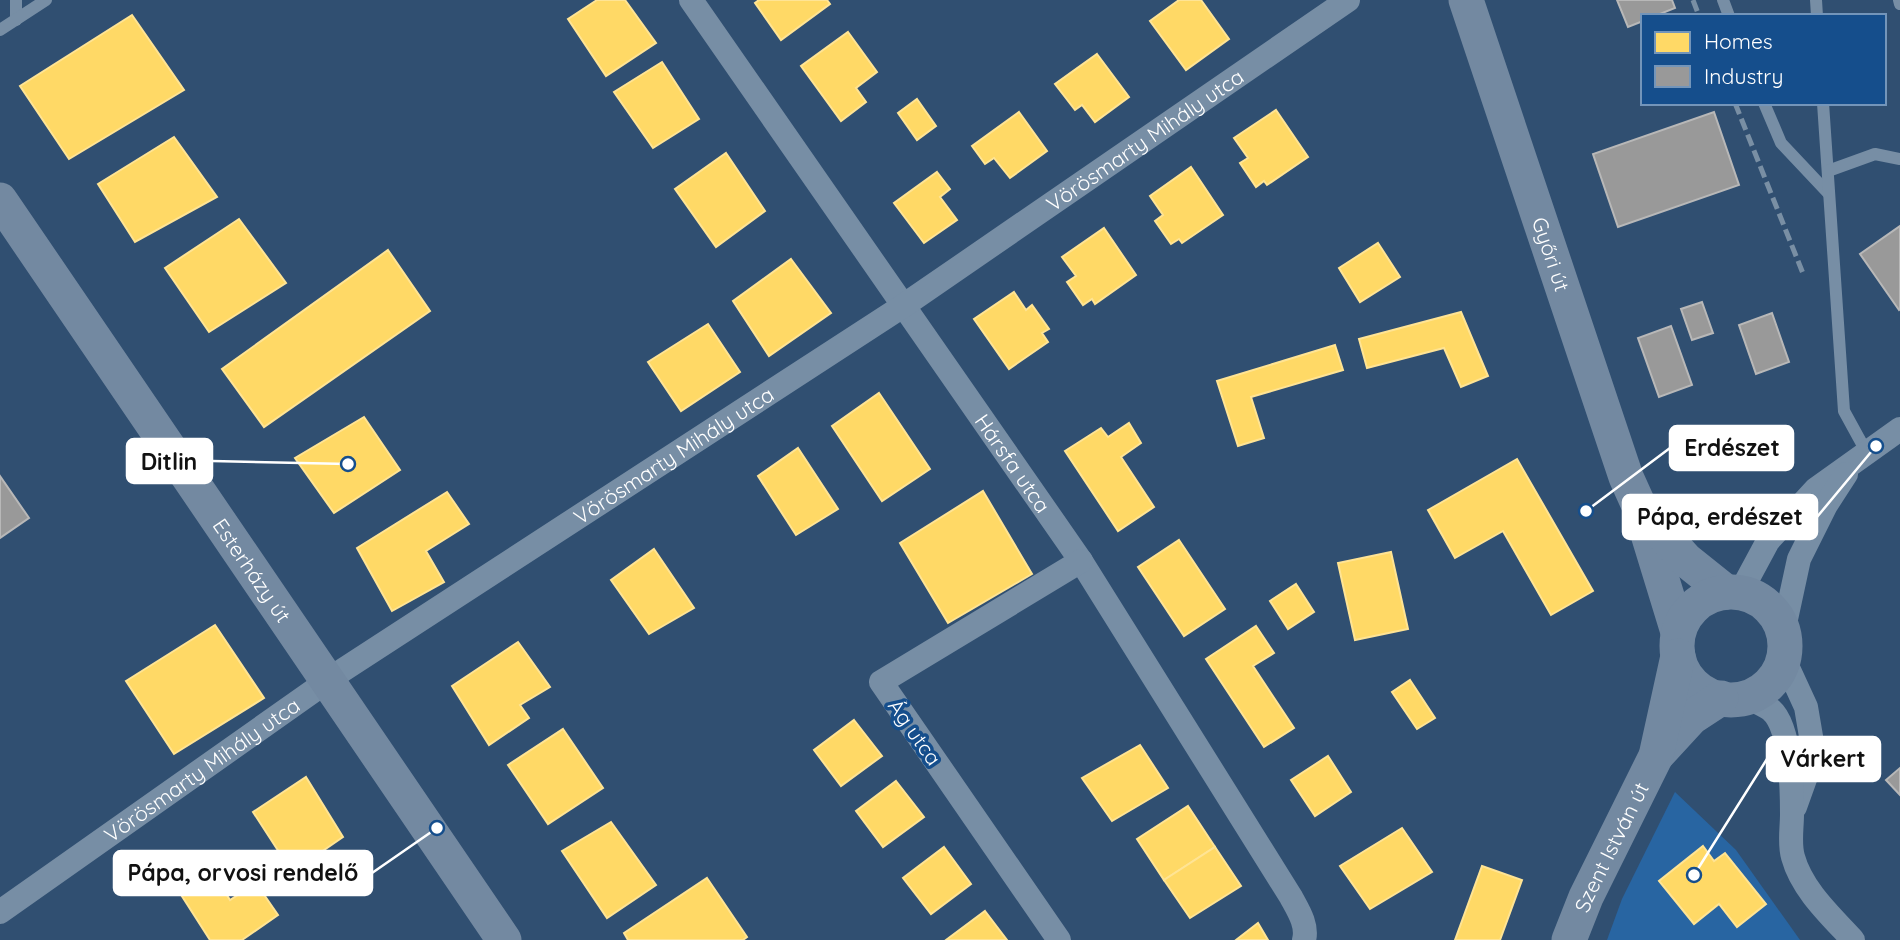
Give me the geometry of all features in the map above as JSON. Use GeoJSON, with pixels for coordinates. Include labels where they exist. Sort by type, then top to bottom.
{"type":"FeatureCollection","features":[{"type":"Feature","properties":{"kind":"street","name":"Hársfa utca"},"geometry":{"type":"LineString","coordinates":[[691,0],[1081,561],[1291,897],[1303,921],[1306,936],[1304,940]]}},
{"type":"Feature","properties":{"kind":"street","name":"Győri út"},"geometry":{"type":"LineString","coordinates":[[1466,0],[1626,477],[1640,508],[1678,644]]}},
{"type":"Feature","properties":{"kind":"street","name":"Vörösmarty Mihály utca"},"geometry":{"type":"LineString","coordinates":[[0,912],[328,681],[903,306],[1331,4]]}},
{"type":"Feature","properties":{"kind":"street","name":"Esterházy út"},"geometry":{"type":"LineString","coordinates":[[0,200],[503,940]]}},
{"type":"Feature","properties":{"kind":"street"},"geometry":{"type":"LineString","coordinates":[[1733,592],[1768,541],[1816,489],[1900,429]]}},
{"type":"Feature","properties":{"kind":"street"},"geometry":{"type":"LineString","coordinates":[[1734,698],[1761,690],[1773,679],[1781,665],[1799,559],[1826,505],[1859,458]]}},
{"type":"Feature","properties":{"kind":"street","name":"Győri út"},"geometry":{"type":"LineString","coordinates":[[1640,508],[1686,560],[1733,592]]}},
{"type":"Feature","properties":{"kind":"street","name":"Ág utca"},"geometry":{"type":"LineString","coordinates":[[1059,940],[881,682],[1081,561]]}},
{"type":"Feature","properties":{"kind":"street"},"geometry":{"type":"LineString","coordinates":[[1792,814],[1814,754],[1806,707],[1783,645],[1777,618],[1767,606],[1753,597],[1733,592],[1712,595],[1696,604],[1685,616],[1678,644],[1680,666],[1700,690],[1770,709],[1778,719],[1786,736],[1792,814],[1791,848],[1798,871],[1824,909],[1853,940]]}},
{"type":"Feature","properties":{"kind":"street","name":"Szent István út"},"geometry":{"type":"LineString","coordinates":[[1569,940],[1586,897],[1656,756],[1678,644]]}},
{"type":"Feature","properties":{"kind":"street","name":"Szent István út"},"geometry":{"type":"LineString","coordinates":[[1656,756],[1692,717],[1734,698]]}},
{"type":"Feature","properties":{"kind":"lane"},"geometry":{"type":"LineString","coordinates":[[16,0],[16,20]]}},
{"type":"Feature","properties":{"kind":"lane"},"geometry":{"type":"LineString","coordinates":[[0,30],[46,0]]}},
{"type":"Feature","properties":{"kind":"lane"},"geometry":{"type":"LineString","coordinates":[[1765,105],[1781,143],[1829,194]]}},
{"type":"Feature","properties":{"kind":"lane"},"geometry":{"type":"LineString","coordinates":[[1823,105],[1844,411],[1859,458]]}},
{"type":"Feature","properties":{"kind":"lane"},"geometry":{"type":"LineString","coordinates":[[1828,171],[1875,154],[1900,159]]}},
{"type":"Feature","properties":{"kind":"shaded area"},"geometry":{"type":"Polygon","coordinates":[[[1675,792],[1736,850],[1800,940],[1607,940],[1622,899],[1675,792]]]}},
{"type":"Feature","properties":{"kind":"building: Homes"},"geometry":{"type":"Polygon","coordinates":[[[597,0],[625,0],[656,43],[606,76],[568,19],[597,0]]]}},
{"type":"Feature","properties":{"kind":"building: Homes"},"geometry":{"type":"Polygon","coordinates":[[[759,0],[827,0],[830,4],[781,40],[755,3],[759,0]]]}},
{"type":"Feature","properties":{"kind":"building: Homes"},"geometry":{"type":"Polygon","coordinates":[[[1179,0],[1201,0],[1229,39],[1186,70],[1150,21],[1179,0]]]}},
{"type":"Feature","properties":{"kind":"building: Homes"},"geometry":{"type":"Polygon","coordinates":[[[132,15],[184,90],[69,159],[20,86],[132,15]]]}},
{"type":"Feature","properties":{"kind":"building: Homes"},"geometry":{"type":"Polygon","coordinates":[[[848,32],[877,72],[856,88],[866,102],[841,121],[801,66],[848,32]]]}},
{"type":"Feature","properties":{"kind":"building: Homes"},"geometry":{"type":"Polygon","coordinates":[[[1097,54],[1129,97],[1095,122],[1082,105],[1075,110],[1055,84],[1097,54]]]}},
{"type":"Feature","properties":{"kind":"building: Homes"},"geometry":{"type":"Polygon","coordinates":[[[662,62],[699,119],[653,148],[614,92],[662,62]]]}},
{"type":"Feature","properties":{"kind":"building: Homes"},"geometry":{"type":"Polygon","coordinates":[[[917,99],[936,126],[917,140],[898,113],[917,99]]]}},
{"type":"Feature","properties":{"kind":"building: Homes"},"geometry":{"type":"Polygon","coordinates":[[[1276,110],[1308,157],[1267,185],[1264,181],[1256,187],[1240,163],[1248,158],[1234,138],[1276,110]]]}},
{"type":"Feature","properties":{"kind":"building: Homes"},"geometry":{"type":"Polygon","coordinates":[[[1019,112],[1047,151],[1010,178],[994,158],[985,164],[972,146],[1019,112]]]}},
{"type":"Feature","properties":{"kind":"building: Homes"},"geometry":{"type":"Polygon","coordinates":[[[174,137],[217,197],[135,242],[98,184],[174,137]]]}},
{"type":"Feature","properties":{"kind":"building: Homes"},"geometry":{"type":"Polygon","coordinates":[[[726,153],[765,211],[716,247],[675,189],[726,153]]]}},
{"type":"Feature","properties":{"kind":"building: Homes"},"geometry":{"type":"Polygon","coordinates":[[[1191,167],[1223,215],[1182,243],[1179,239],[1171,244],[1155,221],[1163,215],[1150,196],[1191,167]]]}},
{"type":"Feature","properties":{"kind":"building: Homes"},"geometry":{"type":"Polygon","coordinates":[[[937,172],[950,189],[940,197],[957,220],[924,243],[894,203],[937,172]]]}},
{"type":"Feature","properties":{"kind":"building: Homes"},"geometry":{"type":"Polygon","coordinates":[[[239,219],[286,283],[209,332],[165,268],[239,219]]]}},
{"type":"Feature","properties":{"kind":"building: Homes"},"geometry":{"type":"Polygon","coordinates":[[[1104,228],[1136,275],[1095,304],[1092,299],[1083,305],[1067,282],[1076,276],[1062,257],[1104,228]]]}},
{"type":"Feature","properties":{"kind":"building: Homes"},"geometry":{"type":"Polygon","coordinates":[[[1378,243],[1400,277],[1360,302],[1339,268],[1378,243]]]}},
{"type":"Feature","properties":{"kind":"building: Homes"},"geometry":{"type":"Polygon","coordinates":[[[388,250],[430,311],[264,427],[222,369],[388,250]]]}},
{"type":"Feature","properties":{"kind":"building: Homes"},"geometry":{"type":"Polygon","coordinates":[[[791,259],[831,313],[769,356],[733,301],[791,259]]]}},
{"type":"Feature","properties":{"kind":"building: Homes"},"geometry":{"type":"Polygon","coordinates":[[[1014,292],[1026,310],[1032,305],[1049,329],[1042,333],[1048,342],[1009,369],[974,319],[1014,292]]]}},
{"type":"Feature","properties":{"kind":"building: Homes"},"geometry":{"type":"Polygon","coordinates":[[[1461,312],[1488,376],[1461,387],[1444,348],[1367,368],[1359,339],[1461,312]]]}},
{"type":"Feature","properties":{"kind":"building: Homes"},"geometry":{"type":"Polygon","coordinates":[[[708,324],[740,372],[681,411],[648,362],[708,324]]]}},
{"type":"Feature","properties":{"kind":"building: Homes"},"geometry":{"type":"Polygon","coordinates":[[[1335,345],[1343,370],[1251,397],[1264,438],[1238,446],[1217,381],[1335,345]]]}},
{"type":"Feature","properties":{"kind":"building: Homes"},"geometry":{"type":"Polygon","coordinates":[[[879,393],[930,469],[882,501],[832,426],[879,393]]]}},
{"type":"Feature","properties":{"kind":"building: Homes"},"geometry":{"type":"Polygon","coordinates":[[[364,417],[400,470],[334,513],[295,458],[364,417]]]}},
{"type":"Feature","properties":{"kind":"building: Homes"},"geometry":{"type":"Polygon","coordinates":[[[1129,423],[1141,443],[1121,457],[1154,507],[1118,531],[1065,451],[1101,428],[1108,437],[1129,423]]]}},
{"type":"Feature","properties":{"kind":"building: Homes"},"geometry":{"type":"Polygon","coordinates":[[[798,448],[838,509],[796,535],[758,476],[798,448]]]}},
{"type":"Feature","properties":{"kind":"building: Homes"},"geometry":{"type":"Polygon","coordinates":[[[1517,459],[1593,591],[1551,615],[1503,531],[1455,558],[1428,510],[1517,459]]]}},
{"type":"Feature","properties":{"kind":"building: Homes"},"geometry":{"type":"Polygon","coordinates":[[[983,491],[1032,574],[948,623],[900,543],[983,491]]]}},
{"type":"Feature","properties":{"kind":"building: Homes"},"geometry":{"type":"Polygon","coordinates":[[[447,492],[469,524],[426,551],[444,582],[392,611],[357,548],[447,492]]]}},
{"type":"Feature","properties":{"kind":"building: Homes"},"geometry":{"type":"Polygon","coordinates":[[[1179,540],[1225,609],[1184,636],[1138,567],[1179,540]]]}},
{"type":"Feature","properties":{"kind":"building: Homes"},"geometry":{"type":"Polygon","coordinates":[[[654,549],[694,608],[649,634],[611,580],[654,549]]]}},
{"type":"Feature","properties":{"kind":"building: Homes"},"geometry":{"type":"Polygon","coordinates":[[[1391,552],[1408,629],[1355,640],[1338,563],[1391,552]]]}},
{"type":"Feature","properties":{"kind":"building: Homes"},"geometry":{"type":"Polygon","coordinates":[[[1296,584],[1314,612],[1288,629],[1270,601],[1296,584]]]}},
{"type":"Feature","properties":{"kind":"building: Homes"},"geometry":{"type":"Polygon","coordinates":[[[215,625],[264,698],[174,754],[126,681],[215,625]]]}},
{"type":"Feature","properties":{"kind":"building: Homes"},"geometry":{"type":"Polygon","coordinates":[[[1256,626],[1274,653],[1253,666],[1294,728],[1264,747],[1206,659],[1256,626]]]}},
{"type":"Feature","properties":{"kind":"building: Homes"},"geometry":{"type":"Polygon","coordinates":[[[518,642],[550,687],[520,705],[529,718],[489,745],[452,686],[518,642]]]}},
{"type":"Feature","properties":{"kind":"building: Homes"},"geometry":{"type":"Polygon","coordinates":[[[1410,680],[1435,718],[1417,729],[1392,692],[1410,680]]]}},
{"type":"Feature","properties":{"kind":"building: Homes"},"geometry":{"type":"Polygon","coordinates":[[[854,720],[882,756],[841,786],[814,750],[854,720]]]}},
{"type":"Feature","properties":{"kind":"building: Homes"},"geometry":{"type":"Polygon","coordinates":[[[563,729],[603,788],[548,824],[508,765],[563,729]]]}},
{"type":"Feature","properties":{"kind":"building: Homes"},"geometry":{"type":"Polygon","coordinates":[[[1140,745],[1168,788],[1112,821],[1082,778],[1140,745]]]}},
{"type":"Feature","properties":{"kind":"building: Homes"},"geometry":{"type":"Polygon","coordinates":[[[1328,756],[1351,792],[1315,816],[1291,780],[1328,756]]]}},
{"type":"Feature","properties":{"kind":"building: Homes"},"geometry":{"type":"Polygon","coordinates":[[[306,777],[343,837],[292,872],[253,812],[306,777]]]}},
{"type":"Feature","properties":{"kind":"building: Homes"},"geometry":{"type":"Polygon","coordinates":[[[896,781],[924,817],[883,847],[856,811],[896,781]]]}},
{"type":"Feature","properties":{"kind":"building: Homes"},"geometry":{"type":"Polygon","coordinates":[[[1188,806],[1215,847],[1164,880],[1137,839],[1188,806]]]}},
{"type":"Feature","properties":{"kind":"building: Homes"},"geometry":{"type":"Polygon","coordinates":[[[611,822],[656,885],[607,918],[562,851],[611,822]]]}},
{"type":"Feature","properties":{"kind":"building: Homes"},"geometry":{"type":"Polygon","coordinates":[[[1402,828],[1432,872],[1370,909],[1340,866],[1402,828]]]}},
{"type":"Feature","properties":{"kind":"building: Homes"},"geometry":{"type":"Polygon","coordinates":[[[1703,846],[1714,861],[1725,853],[1766,904],[1737,927],[1719,904],[1694,924],[1659,881],[1703,846]]]}},
{"type":"Feature","properties":{"kind":"building: Homes"},"geometry":{"type":"Polygon","coordinates":[[[944,847],[971,884],[931,914],[903,878],[944,847]]]}},
{"type":"Feature","properties":{"kind":"building: Homes"},"geometry":{"type":"Polygon","coordinates":[[[1215,847],[1241,886],[1190,918],[1164,880],[1215,847]]]}},
{"type":"Feature","properties":{"kind":"building: Homes"},"geometry":{"type":"Polygon","coordinates":[[[1482,866],[1522,880],[1500,940],[1455,940],[1482,866]]]}},
{"type":"Feature","properties":{"kind":"building: Homes"},"geometry":{"type":"Polygon","coordinates":[[[211,869],[230,900],[256,883],[278,915],[242,940],[210,940],[178,890],[211,869]]]}},
{"type":"Feature","properties":{"kind":"building: Homes"},"geometry":{"type":"Polygon","coordinates":[[[707,878],[747,937],[743,940],[628,940],[624,933],[707,878]]]}},
{"type":"Feature","properties":{"kind":"building: Homes"},"geometry":{"type":"Polygon","coordinates":[[[985,911],[1007,940],[946,940],[985,911]]]}},
{"type":"Feature","properties":{"kind":"building: Homes"},"geometry":{"type":"Polygon","coordinates":[[[1258,923],[1268,940],[1236,940],[1258,923]]]}},
{"type":"Feature","properties":{"kind":"building: Industry"},"geometry":{"type":"Polygon","coordinates":[[[1617,0],[1672,0],[1675,8],[1660,14],[1641,14],[1641,22],[1628,27],[1617,0]]]}},
{"type":"Feature","properties":{"kind":"building: Industry"},"geometry":{"type":"Polygon","coordinates":[[[1714,112],[1739,185],[1618,227],[1593,154],[1714,112]]]}},
{"type":"Feature","properties":{"kind":"building: Industry"},"geometry":{"type":"Polygon","coordinates":[[[1900,226],[1900,309],[1899,310],[1860,254],[1900,226]]]}},
{"type":"Feature","properties":{"kind":"building: Industry"},"geometry":{"type":"Polygon","coordinates":[[[1702,302],[1713,333],[1692,340],[1681,309],[1702,302]]]}},
{"type":"Feature","properties":{"kind":"building: Industry"},"geometry":{"type":"Polygon","coordinates":[[[1772,313],[1789,362],[1756,374],[1739,325],[1772,313]]]}},
{"type":"Feature","properties":{"kind":"building: Industry"},"geometry":{"type":"Polygon","coordinates":[[[1671,326],[1692,385],[1659,397],[1638,338],[1671,326]]]}},
{"type":"Feature","properties":{"kind":"building: Industry"},"geometry":{"type":"Polygon","coordinates":[[[0,476],[29,518],[0,538],[0,476]]]}},
{"type":"Feature","properties":{"kind":"building: Industry"},"geometry":{"type":"Polygon","coordinates":[[[1900,768],[1900,795],[1886,780],[1900,768]]]}},
{"type":"Feature","properties":{"kind":"railway"},"geometry":{"type":"LineString","coordinates":[[1693,0],[1698,14]]}},
{"type":"Feature","properties":{"kind":"railway"},"geometry":{"type":"LineString","coordinates":[[1736,105],[1804,276]]}},
{"type":"Feature","properties":{"kind":"place","name":"Pápa, erdészet"},"geometry":{"type":"Point","coordinates":[1876,446]}},
{"type":"Feature","properties":{"kind":"place","name":"Ditlin"},"geometry":{"type":"Point","coordinates":[348,464]}},
{"type":"Feature","properties":{"kind":"place","name":"Erdészet"},"geometry":{"type":"Point","coordinates":[1586,511]}},
{"type":"Feature","properties":{"kind":"place","name":"Pápa, orvosi rendelő"},"geometry":{"type":"Point","coordinates":[437,828]}},
{"type":"Feature","properties":{"kind":"place","name":"Várkert"},"geometry":{"type":"Point","coordinates":[1694,875]}}]}
